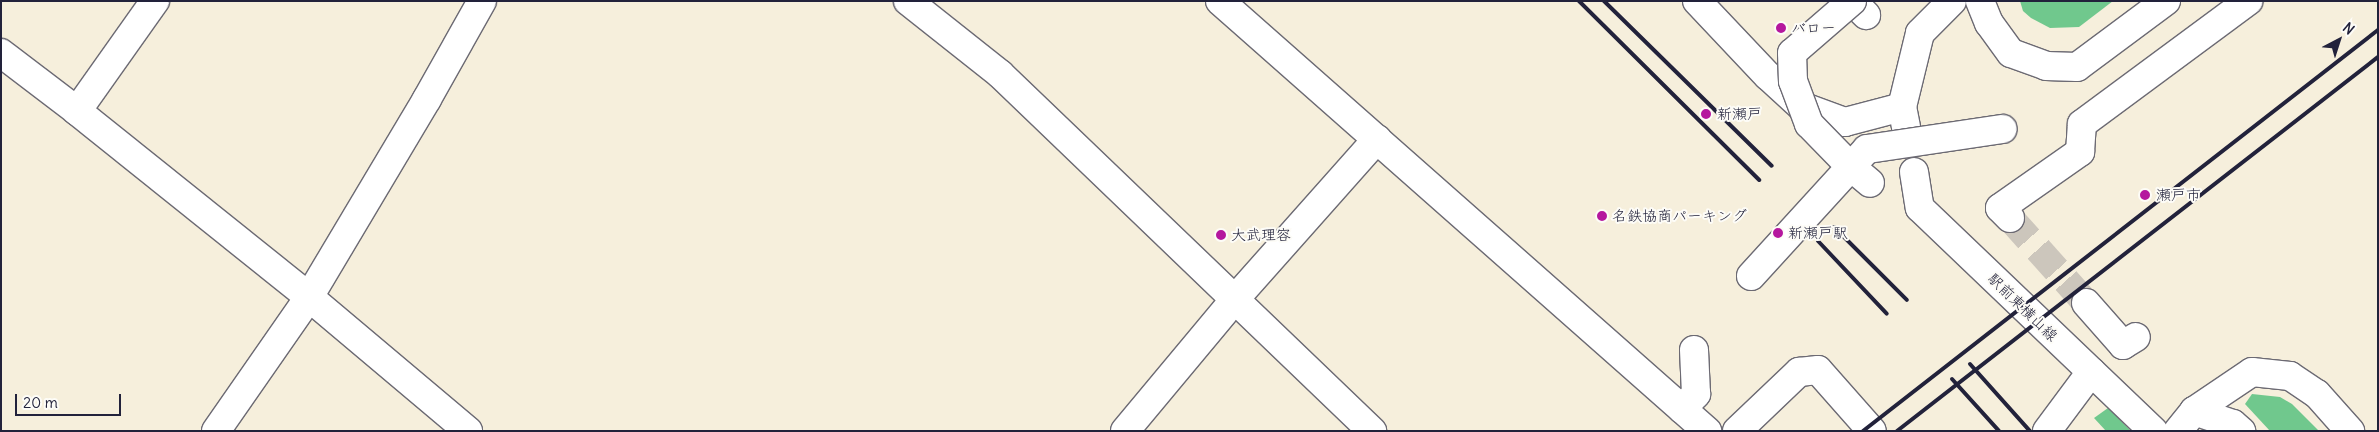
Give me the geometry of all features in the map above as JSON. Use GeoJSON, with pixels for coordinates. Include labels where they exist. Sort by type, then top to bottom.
{"type":"FeatureCollection","features":[{"type":"Feature","properties":{"kind":"street"},"geometry":{"type":"LineString","coordinates":[[77,111],[155,1]]}},
{"type":"Feature","properties":{"kind":"street"},"geometry":{"type":"LineString","coordinates":[[216,431],[309,297],[427,99],[482,1]]}},
{"type":"Feature","properties":{"kind":"street"},"geometry":{"type":"LineString","coordinates":[[908,1],[1000,74],[1372,431]]}},
{"type":"Feature","properties":{"kind":"street"},"geometry":{"type":"LineString","coordinates":[[1220,1],[1707,431]]}},
{"type":"Feature","properties":{"kind":"street"},"geometry":{"type":"LineString","coordinates":[[1697,1],[1768,76],[1801,106],[1845,122],[1904,117],[1920,32],[1952,1]]}},
{"type":"Feature","properties":{"kind":"street"},"geometry":{"type":"LineString","coordinates":[[1980,1],[1990,23],[2011,53],[2046,66],[2077,67],[2166,1]]}},
{"type":"Feature","properties":{"kind":"street"},"geometry":{"type":"LineString","coordinates":[[2010,218],[2000,208],[2080,152],[2073,126],[2248,1]]}},
{"type":"Feature","properties":{"kind":"street"},"geometry":{"type":"LineString","coordinates":[[1857,6],[1792,53],[1793,82],[1809,124],[1860,175]]}},
{"type":"Feature","properties":{"kind":"street"},"geometry":{"type":"LineString","coordinates":[[1,54],[77,111],[309,297],[468,431]]}},
{"type":"Feature","properties":{"kind":"street"},"geometry":{"type":"LineString","coordinates":[[1751,276],[1860,175],[1866,149],[2003,129]]}},
{"type":"Feature","properties":{"kind":"street"},"geometry":{"type":"LineString","coordinates":[[1126,431],[1235,299],[1377,139]]}},
{"type":"Feature","properties":{"kind":"street","name":"駅前東横山線"},"geometry":{"type":"LineString","coordinates":[[1914,172],[1920,208],[2153,431]]}},
{"type":"Feature","properties":{"kind":"street"},"geometry":{"type":"LineString","coordinates":[[2086,303],[2123,345],[2136,336]]}},
{"type":"Feature","properties":{"kind":"street"},"geometry":{"type":"LineString","coordinates":[[1682,409],[1696,394],[1694,350]]}},
{"type":"Feature","properties":{"kind":"street"},"geometry":{"type":"LineString","coordinates":[[1737,431],[1799,372],[1818,370],[1872,431]]}},
{"type":"Feature","properties":{"kind":"street"},"geometry":{"type":"LineString","coordinates":[[2047,431],[2091,372]]}},
{"type":"Feature","properties":{"kind":"street"},"geometry":{"type":"LineString","coordinates":[[2186,421],[2252,372],[2290,376],[2317,394],[2350,431]]}},
{"type":"Feature","properties":{"kind":"street"},"geometry":{"type":"LineString","coordinates":[[2186,421],[2233,424],[2241,431]]}},
{"type":"Feature","properties":{"kind":"green space"},"geometry":{"type":"Polygon","coordinates":[[[2020,1],[2113,1],[2079,27],[2050,28],[2031,18],[2023,11],[2020,1]]]}},
{"type":"Feature","properties":{"kind":"green space"},"geometry":{"type":"Polygon","coordinates":[[[2252,394],[2280,397],[2292,404],[2319,431],[2270,431],[2245,404],[2252,394]]]}},
{"type":"Feature","properties":{"kind":"green space"},"geometry":{"type":"Polygon","coordinates":[[[2108,408],[2131,431],[2106,431],[2094,418],[2108,408]]]}},
{"type":"Feature","properties":{"kind":"tunnel"},"geometry":{"type":"LineString","coordinates":[[2010,218],[2086,303]]}},
{"type":"Feature","properties":{"kind":"railway"},"geometry":{"type":"LineString","coordinates":[[1579,1],[1759,180]]}},
{"type":"Feature","properties":{"kind":"railway"},"geometry":{"type":"LineString","coordinates":[[1604,1],[1772,166]]}},
{"type":"Feature","properties":{"kind":"railway"},"geometry":{"type":"LineString","coordinates":[[1863,431],[2378,30]]}},
{"type":"Feature","properties":{"kind":"railway"},"geometry":{"type":"LineString","coordinates":[[1897,431],[2378,57]]}},
{"type":"Feature","properties":{"kind":"railway"},"geometry":{"type":"LineString","coordinates":[[1834,227],[1907,300]]}},
{"type":"Feature","properties":{"kind":"railway"},"geometry":{"type":"LineString","coordinates":[[1818,241],[1887,314]]}},
{"type":"Feature","properties":{"kind":"railway"},"geometry":{"type":"LineString","coordinates":[[1970,364],[2030,431]]}},
{"type":"Feature","properties":{"kind":"railway"},"geometry":{"type":"LineString","coordinates":[[1952,379],[1999,431]]}},
{"type":"Feature","properties":{"kind":"place","name":"バロー"},"geometry":{"type":"Point","coordinates":[1781,28]}},
{"type":"Feature","properties":{"kind":"place","name":"新瀬戸"},"geometry":{"type":"Point","coordinates":[1706,114]}},
{"type":"Feature","properties":{"kind":"place","name":"瀬戸市"},"geometry":{"type":"Point","coordinates":[2145,195]}},
{"type":"Feature","properties":{"kind":"place","name":"名鉄協商パーキング"},"geometry":{"type":"Point","coordinates":[1602,216]}},
{"type":"Feature","properties":{"kind":"place","name":"新瀬戸駅"},"geometry":{"type":"Point","coordinates":[1778,233]}},
{"type":"Feature","properties":{"kind":"place","name":"大武理容"},"geometry":{"type":"Point","coordinates":[1221,235]}}]}
